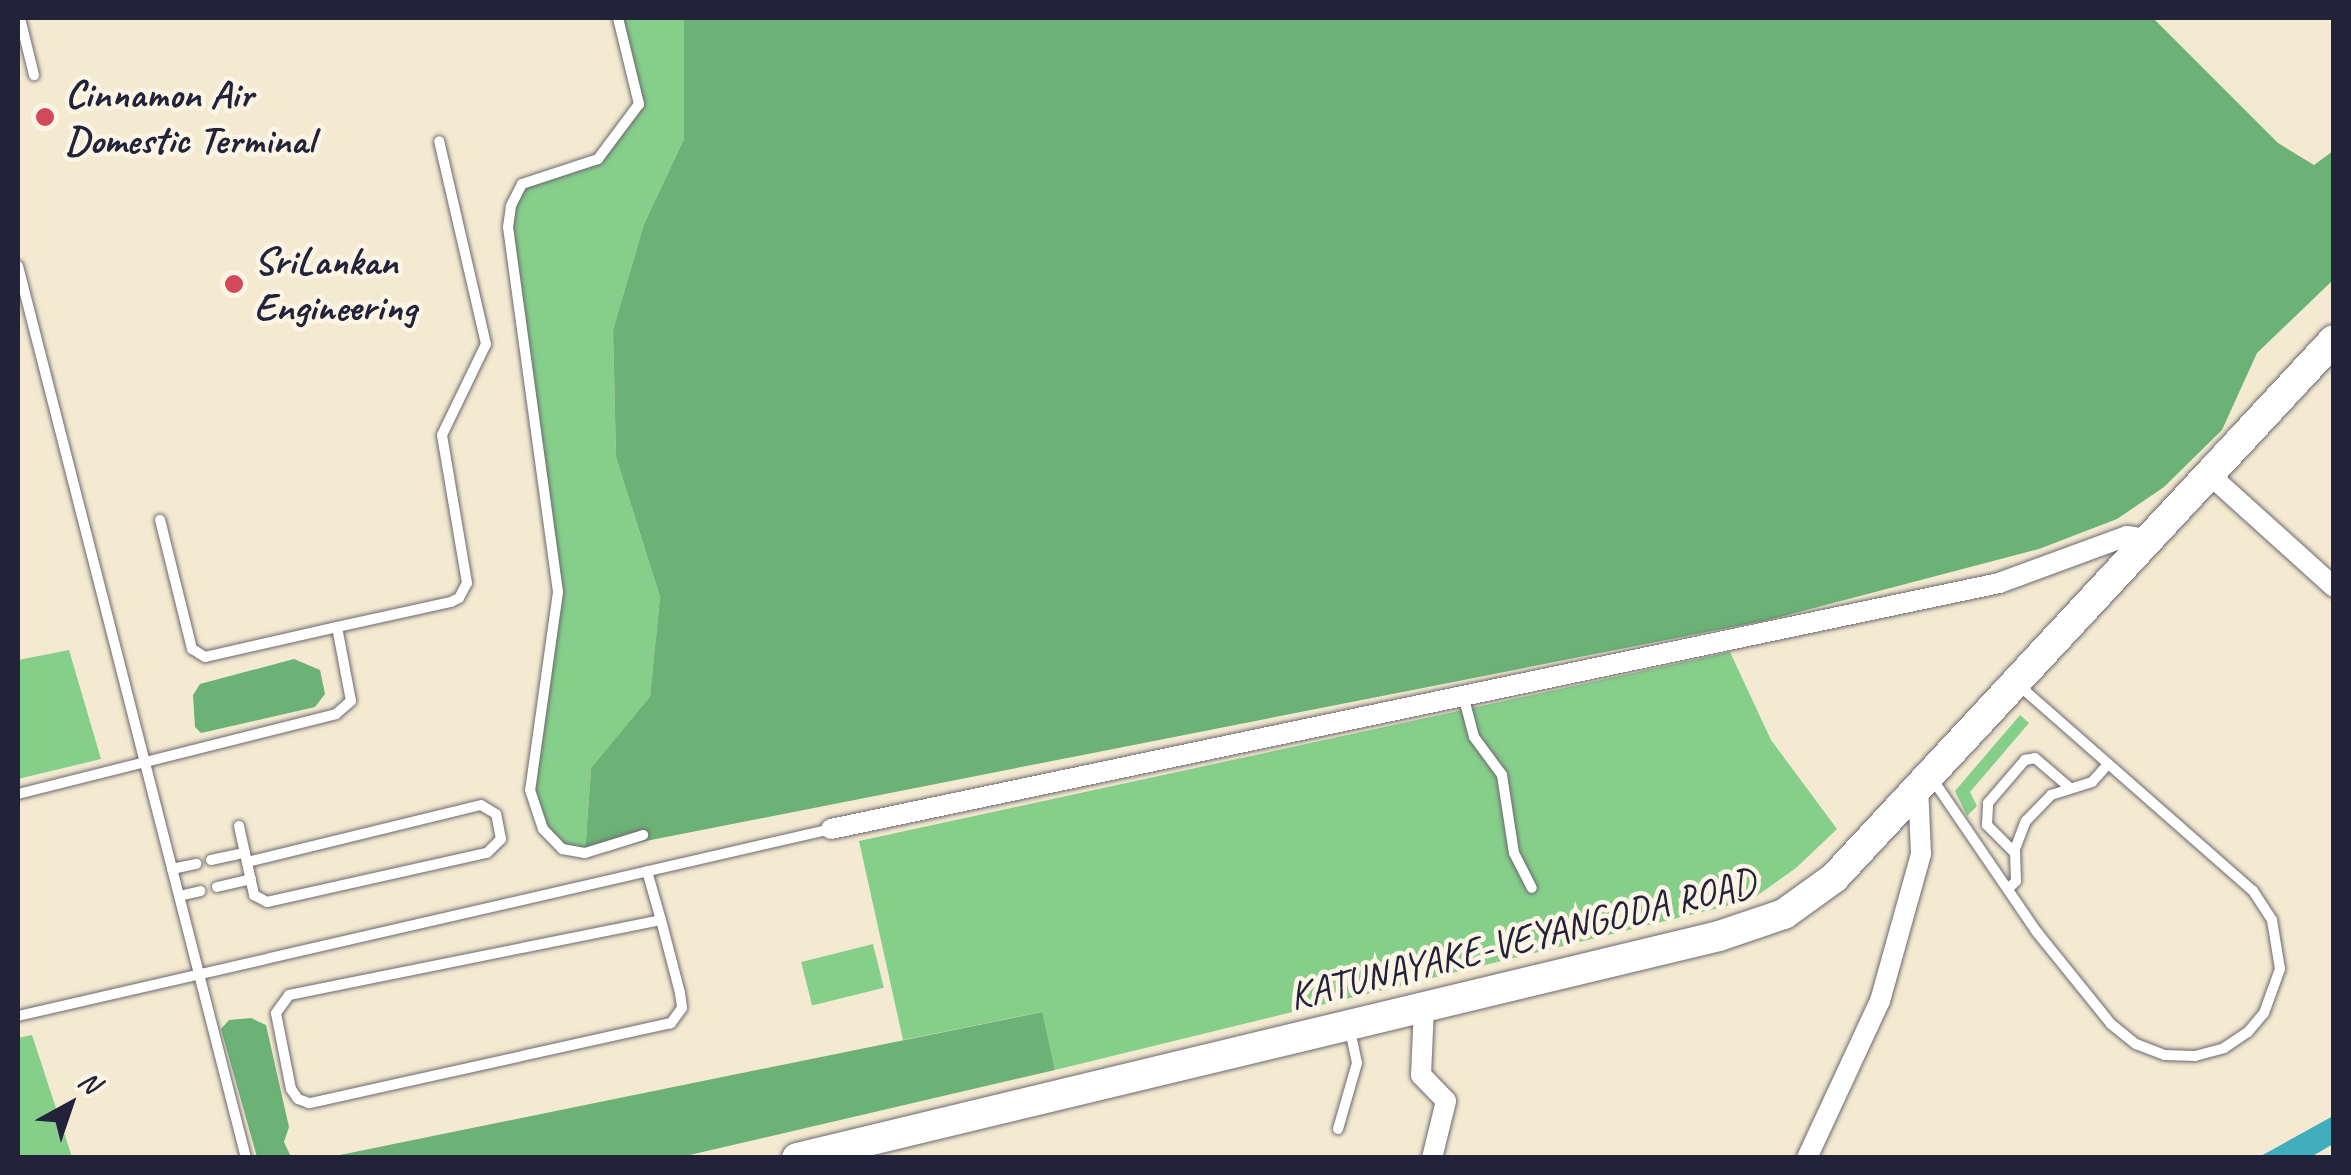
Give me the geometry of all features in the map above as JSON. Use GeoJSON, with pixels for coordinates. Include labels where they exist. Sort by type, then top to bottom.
{"type":"FeatureCollection","features":[{"type":"Feature","properties":{"kind":"main road","name":"KATUNAYAKE-VEYANGODA ROAD"},"geometry":{"type":"LineString","coordinates":[[798,1158],[1719,936],[1784,914],[1834,878],[2334,340]]}},
{"type":"Feature","properties":{"kind":"street"},"geometry":{"type":"LineString","coordinates":[[2210,475],[2334,587]]}},
{"type":"Feature","properties":{"kind":"street"},"geometry":{"type":"LineString","coordinates":[[830,829],[1998,583],[2127,536],[2152,540]]}},
{"type":"Feature","properties":{"kind":"street"},"geometry":{"type":"LineString","coordinates":[[1808,1158],[1880,1002],[1920,854],[1923,778]]}},
{"type":"Feature","properties":{"kind":"street"},"geometry":{"type":"LineString","coordinates":[[1424,1007],[1421,1075],[1446,1101],[1432,1158]]}},
{"type":"Feature","properties":{"kind":"lane"},"geometry":{"type":"LineString","coordinates":[[20,18],[34,75]]}},
{"type":"Feature","properties":{"kind":"lane"},"geometry":{"type":"LineString","coordinates":[[618,18],[639,104],[598,159],[522,184],[511,206],[508,227],[558,592],[530,790],[542,829],[562,849],[585,852],[643,834]]}},
{"type":"Feature","properties":{"kind":"lane"},"geometry":{"type":"LineString","coordinates":[[160,520],[189,645],[205,657],[459,598],[467,583],[442,435],[486,344],[439,141]]}},
{"type":"Feature","properties":{"kind":"lane"},"geometry":{"type":"LineString","coordinates":[[18,266],[23,313],[146,765],[246,1158]]}},
{"type":"Feature","properties":{"kind":"lane"},"geometry":{"type":"LineString","coordinates":[[18,794],[146,765],[342,710],[352,694],[337,628]]}},
{"type":"Feature","properties":{"kind":"lane"},"geometry":{"type":"LineString","coordinates":[[1923,778],[2090,1002],[2136,1044],[2164,1054],[2195,1056],[2224,1048],[2248,1032],[2264,1013],[2280,969],[2272,920],[2252,891],[2016,682]]}},
{"type":"Feature","properties":{"kind":"lane"},"geometry":{"type":"LineString","coordinates":[[1463,694],[1474,737],[1502,775],[1514,853],[1532,888]]}},
{"type":"Feature","properties":{"kind":"lane"},"geometry":{"type":"LineString","coordinates":[[2015,853],[1986,825],[1988,803],[2025,760],[2035,758],[2069,787]]}},
{"type":"Feature","properties":{"kind":"lane"},"geometry":{"type":"LineString","coordinates":[[2008,890],[2016,880],[2015,853],[2026,821],[2039,805],[2069,787],[2092,782],[2108,764]]}},
{"type":"Feature","properties":{"kind":"lane"},"geometry":{"type":"LineString","coordinates":[[211,860],[246,858],[481,805],[498,818],[501,838],[487,853],[267,902],[254,895],[246,858],[240,826]]}},
{"type":"Feature","properties":{"kind":"lane"},"geometry":{"type":"LineString","coordinates":[[18,1016],[830,829]]}},
{"type":"Feature","properties":{"kind":"lane"},"geometry":{"type":"LineString","coordinates":[[172,869],[196,864]]}},
{"type":"Feature","properties":{"kind":"lane"},"geometry":{"type":"LineString","coordinates":[[647,872],[661,920],[682,1008],[672,1023],[309,1103],[298,1099],[291,1088],[276,1014],[289,995],[661,920]]}},
{"type":"Feature","properties":{"kind":"lane"},"geometry":{"type":"LineString","coordinates":[[217,887],[251,879]]}},
{"type":"Feature","properties":{"kind":"lane"},"geometry":{"type":"LineString","coordinates":[[180,896],[200,891]]}},
{"type":"Feature","properties":{"kind":"lane"},"geometry":{"type":"LineString","coordinates":[[1338,1130],[1357,1062],[1349,1024]]}},
{"type":"Feature","properties":{"kind":"green space"},"geometry":{"type":"Polygon","coordinates":[[[618,18],[684,18],[684,139],[644,224],[613,330],[616,457],[660,597],[650,698],[591,768],[585,853],[562,849],[543,829],[530,790],[558,592],[508,227],[522,184],[598,159],[639,105],[618,18]]]}},
{"type":"Feature","properties":{"kind":"green space"},"geometry":{"type":"Polygon","coordinates":[[[684,18],[2153,18],[2278,143],[2314,165],[2333,151],[2333,280],[2257,353],[2222,430],[2164,487],[2117,519],[2039,549],[1768,620],[585,853],[591,768],[650,697],[660,597],[616,457],[613,330],[644,224],[684,139],[684,18]]]}},
{"type":"Feature","properties":{"kind":"green space"},"geometry":{"type":"Polygon","coordinates":[[[69,650],[101,759],[18,779],[18,660],[69,650]]]}},
{"type":"Feature","properties":{"kind":"green space"},"geometry":{"type":"Polygon","coordinates":[[[1730,652],[1771,740],[1837,829],[1796,868],[1751,900],[1055,1070],[1041,1012],[903,1040],[859,841],[1730,652]]]}},
{"type":"Feature","properties":{"kind":"green space"},"geometry":{"type":"Polygon","coordinates":[[[294,659],[320,670],[325,694],[315,707],[201,733],[195,727],[193,695],[200,684],[294,659]]]}},
{"type":"Feature","properties":{"kind":"green space"},"geometry":{"type":"Polygon","coordinates":[[[2020,715],[2029,723],[1970,792],[1977,806],[1967,816],[1955,791],[2020,715]]]}},
{"type":"Feature","properties":{"kind":"green space"},"geometry":{"type":"Polygon","coordinates":[[[873,944],[884,988],[812,1006],[801,962],[873,944]]]}},
{"type":"Feature","properties":{"kind":"green space"},"geometry":{"type":"Polygon","coordinates":[[[1042,1012],[1055,1070],[681,1157],[330,1157],[1042,1012]]]}},
{"type":"Feature","properties":{"kind":"green space"},"geometry":{"type":"Polygon","coordinates":[[[251,1018],[266,1025],[289,1127],[284,1142],[291,1157],[257,1157],[221,1029],[229,1020],[251,1018]]]}},
{"type":"Feature","properties":{"kind":"green space"},"geometry":{"type":"Polygon","coordinates":[[[32,1035],[72,1157],[18,1157],[18,1038],[32,1035]]]}},
{"type":"Feature","properties":{"kind":"water"},"geometry":{"type":"Polygon","coordinates":[[[2333,1116],[2333,1144],[2311,1157],[2259,1157],[2333,1116]]]}},
{"type":"Feature","properties":{"kind":"place","name":"Cinnamon Air Domestic Terminal"},"geometry":{"type":"Point","coordinates":[45,117]}},
{"type":"Feature","properties":{"kind":"place","name":"SriLankan Engineering"},"geometry":{"type":"Point","coordinates":[234,284]}}]}
